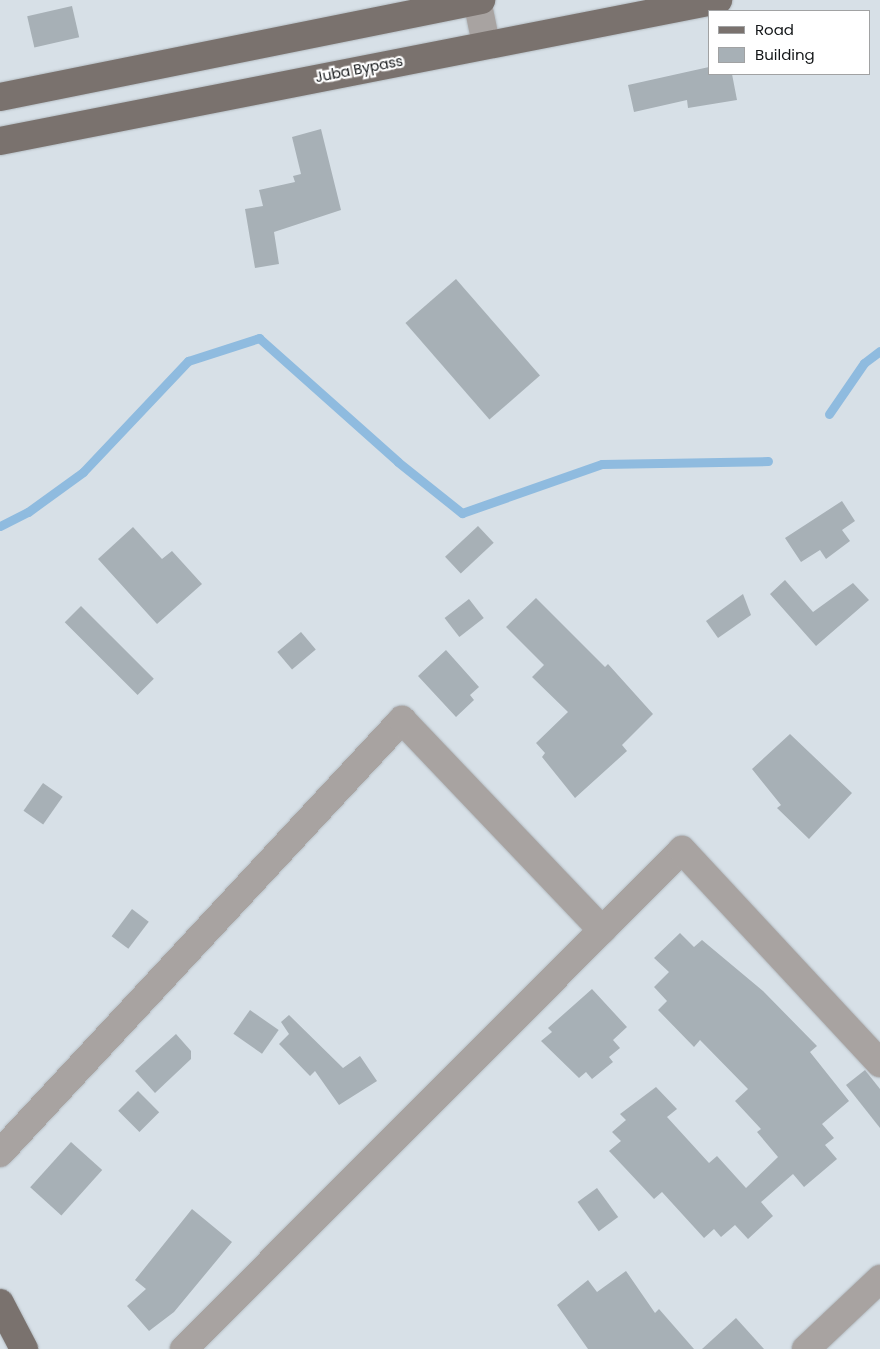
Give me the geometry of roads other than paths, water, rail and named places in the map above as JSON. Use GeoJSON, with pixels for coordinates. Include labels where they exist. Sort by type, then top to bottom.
{"type":"FeatureCollection","features":[{"type":"Feature","properties":{"kind":"main road"},"geometry":{"type":"LineString","coordinates":[[0,97],[478,0]]}},
{"type":"Feature","properties":{"kind":"main road","name":"Juba Bypass"},"geometry":{"type":"LineString","coordinates":[[0,141],[486,44],[718,0]]}},
{"type":"Feature","properties":{"kind":"main road"},"geometry":{"type":"LineString","coordinates":[[0,1303],[24,1349]]}},
{"type":"Feature","properties":{"kind":"street"},"geometry":{"type":"LineString","coordinates":[[478,0],[486,44]]}},
{"type":"Feature","properties":{"kind":"street"},"geometry":{"type":"LineString","coordinates":[[0,1153],[402,720],[602,930]]}},
{"type":"Feature","properties":{"kind":"street"},"geometry":{"type":"LineString","coordinates":[[184,1349],[682,850],[880,1063]]}},
{"type":"Feature","properties":{"kind":"street"},"geometry":{"type":"LineString","coordinates":[[806,1349],[880,1279]]}},
{"type":"Feature","properties":{"kind":"waterway"},"geometry":{"type":"LineString","coordinates":[[0,526],[28,512],[83,472],[188,361],[259,338],[398,462],[462,513],[602,464],[768,461]]}},
{"type":"Feature","properties":{"kind":"waterway"},"geometry":{"type":"LineString","coordinates":[[829,414],[864,363],[880,351]]}}]}
